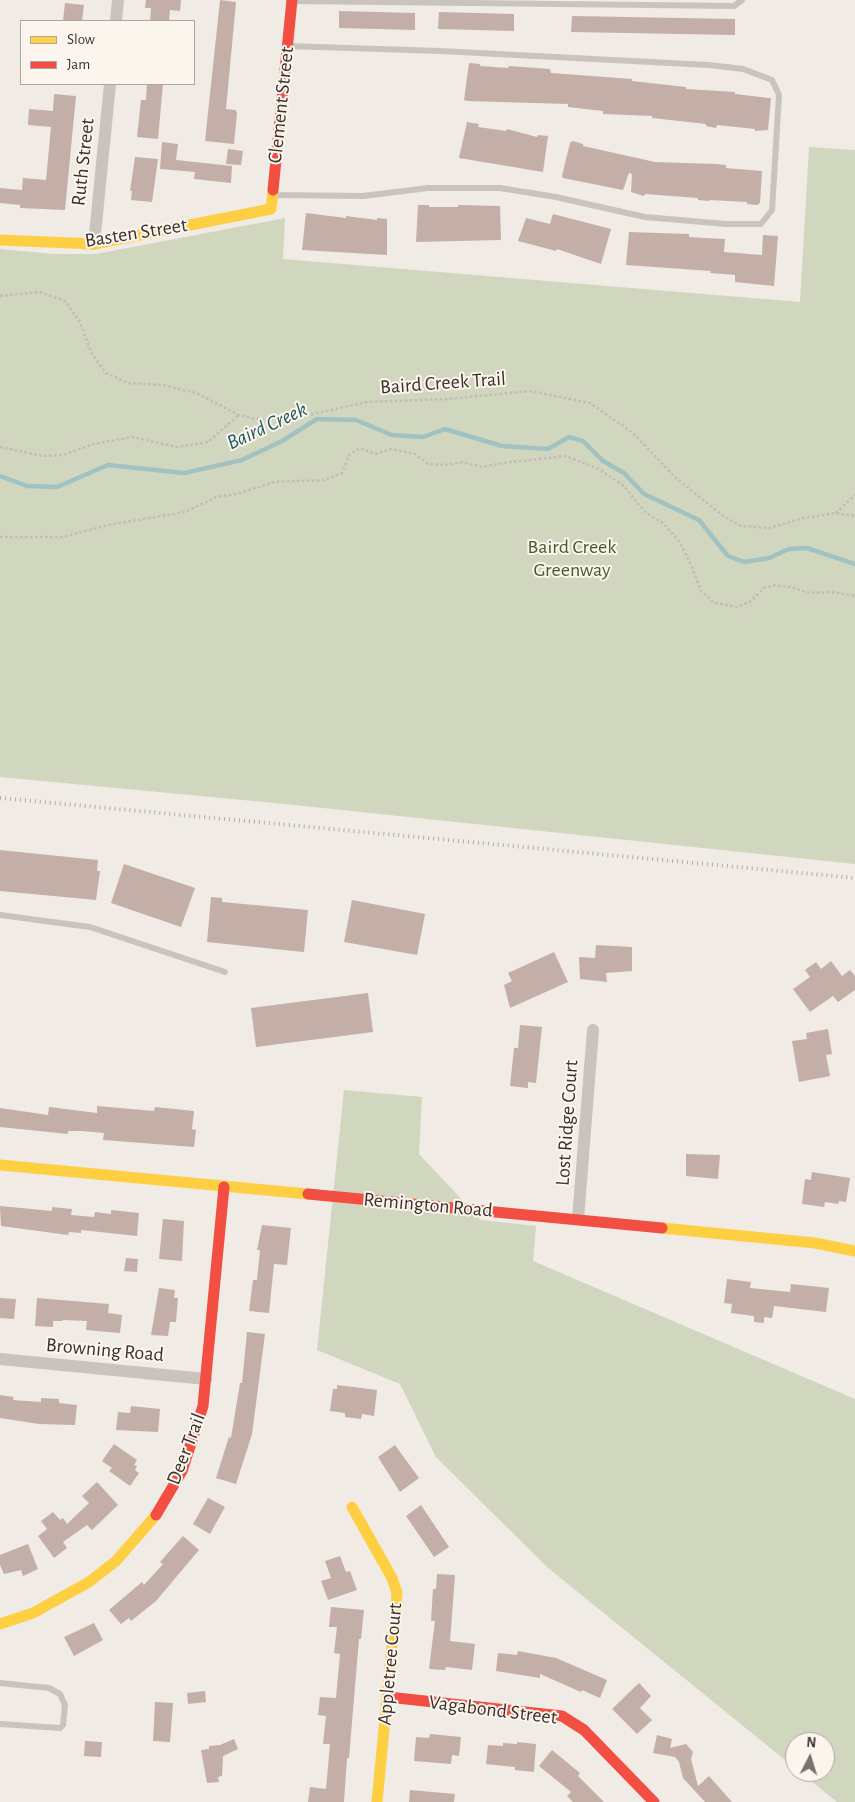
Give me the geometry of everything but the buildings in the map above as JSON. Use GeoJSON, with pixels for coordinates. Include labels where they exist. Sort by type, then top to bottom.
{"type":"FeatureCollection","features":[{"type":"Feature","properties":{"kind":"street"},"geometry":{"type":"LineString","coordinates":[[116,20],[118,0]]}},
{"type":"Feature","properties":{"kind":"street","name":"Clement Street"},"geometry":{"type":"LineString","coordinates":[[271,209],[292,0]]}},
{"type":"Feature","properties":{"kind":"street","name":"Ruth Street"},"geometry":{"type":"LineString","coordinates":[[94,244],[110,85]]}},
{"type":"Feature","properties":{"kind":"street","name":"Basten Street"},"geometry":{"type":"LineString","coordinates":[[0,240],[94,244],[271,209]]}},
{"type":"Feature","properties":{"kind":"street","name":"Lost Ridge Court"},"geometry":{"type":"LineString","coordinates":[[578,1219],[593,1030]]}},
{"type":"Feature","properties":{"kind":"street","name":"Remington Road"},"geometry":{"type":"LineString","coordinates":[[0,1165],[578,1219],[815,1243],[855,1251]]}},
{"type":"Feature","properties":{"kind":"street","name":"Deer Trail"},"geometry":{"type":"LineString","coordinates":[[0,1624],[34,1613],[60,1600],[89,1582],[116,1561],[139,1536],[166,1501],[182,1471],[194,1439],[206,1379],[224,1187]]}},
{"type":"Feature","properties":{"kind":"street","name":"Browning Road"},"geometry":{"type":"LineString","coordinates":[[0,1359],[206,1379]]}},
{"type":"Feature","properties":{"kind":"street","name":"Appletree Court"},"geometry":{"type":"LineString","coordinates":[[352,1507],[392,1578],[397,1593],[377,1802]]}},
{"type":"Feature","properties":{"kind":"street","name":"Vagabond Street"},"geometry":{"type":"LineString","coordinates":[[388,1697],[562,1716],[584,1730],[654,1802]]}},
{"type":"Feature","properties":{"kind":"lane"},"geometry":{"type":"LineString","coordinates":[[292,0],[734,6],[742,0]]}},
{"type":"Feature","properties":{"kind":"lane"},"geometry":{"type":"LineString","coordinates":[[272,195],[363,196],[428,188],[500,188],[556,197],[645,217],[726,224],[761,224],[772,210],[779,95],[772,80],[743,69],[709,65],[440,51],[287,46]]}},
{"type":"Feature","properties":{"kind":"lane"},"geometry":{"type":"LineString","coordinates":[[0,915],[90,927],[225,972]]}},
{"type":"Feature","properties":{"kind":"lane"},"geometry":{"type":"LineString","coordinates":[[0,1682],[49,1688],[60,1694],[64,1705],[63,1725],[60,1728],[0,1724]]}},
{"type":"Feature","properties":{"kind":"path","name":"Baird Creek Trail"},"geometry":{"type":"LineString","coordinates":[[0,296],[40,292],[65,301],[79,320],[92,354],[106,373],[128,384],[162,385],[196,394],[239,415],[255,419],[296,418],[366,402],[530,391],[590,403],[633,433],[676,478],[723,516],[741,526],[770,528],[803,518],[836,513],[855,516]]}},
{"type":"Feature","properties":{"kind":"path"},"geometry":{"type":"LineString","coordinates":[[0,446],[44,456],[63,455],[94,444],[132,437],[177,447],[208,442],[239,415]]}},
{"type":"Feature","properties":{"kind":"path"},"geometry":{"type":"LineString","coordinates":[[0,537],[64,537],[108,525],[185,512],[216,497],[236,494],[275,482],[324,480],[342,472],[350,454],[360,448],[376,454],[390,449],[415,454],[428,464],[447,465],[462,462],[482,468],[503,463],[566,456],[598,469],[624,486],[644,511],[664,524],[678,541],[692,567],[701,591],[715,603],[737,607],[751,601],[764,588],[775,585],[810,593],[832,592],[855,596]]}},
{"type":"Feature","properties":{"kind":"path"},"geometry":{"type":"LineString","coordinates":[[836,513],[855,495]]}},
{"type":"Feature","properties":{"kind":"green space","name":"Baird Creek Greenway"},"geometry":{"type":"Polygon","coordinates":[[[809,147],[855,150],[855,864],[285,804],[0,777],[0,249],[54,254],[96,254],[285,218],[283,259],[800,302],[809,147]]]}},
{"type":"Feature","properties":{"kind":"green space"},"geometry":{"type":"Polygon","coordinates":[[[344,1090],[422,1097],[419,1154],[481,1220],[536,1226],[533,1261],[855,1399],[855,1802],[837,1802],[812,1782],[835,1782],[835,1732],[785,1732],[785,1760],[547,1567],[436,1457],[400,1384],[317,1350],[344,1090]]]}},
{"type":"Feature","properties":{"kind":"waterway","name":"Baird Creek"},"geometry":{"type":"LineString","coordinates":[[0,476],[27,486],[57,487],[108,465],[184,473],[242,460],[282,441],[317,419],[356,420],[392,435],[423,437],[445,429],[502,446],[548,449],[569,437],[583,441],[603,461],[624,473],[644,494],[699,520],[728,556],[744,562],[769,558],[789,549],[807,548],[855,564]]}},
{"type":"Feature","properties":{"kind":"railway"},"geometry":{"type":"LineString","coordinates":[[0,798],[855,878]]}},
{"type":"Feature","properties":{"kind":"traffic: slow"},"geometry":{"type":"LineString","coordinates":[[0,240],[94,244],[271,209],[273,190]]}},
{"type":"Feature","properties":{"kind":"traffic: slow"},"geometry":{"type":"LineString","coordinates":[[0,1165],[308,1194]]}},
{"type":"Feature","properties":{"kind":"traffic: slow"},"geometry":{"type":"LineString","coordinates":[[662,1228],[815,1243],[855,1251]]}},
{"type":"Feature","properties":{"kind":"traffic: slow"},"geometry":{"type":"LineString","coordinates":[[352,1507],[392,1578],[397,1593],[377,1802]]}},
{"type":"Feature","properties":{"kind":"traffic: slow"},"geometry":{"type":"LineString","coordinates":[[0,1624],[33,1613],[89,1582],[116,1561],[156,1515]]}},
{"type":"Feature","properties":{"kind":"traffic: jam"},"geometry":{"type":"LineString","coordinates":[[273,190],[292,0]]}},
{"type":"Feature","properties":{"kind":"traffic: jam"},"geometry":{"type":"LineString","coordinates":[[156,1515],[182,1471],[203,1406],[224,1187]]}},
{"type":"Feature","properties":{"kind":"traffic: jam"},"geometry":{"type":"LineString","coordinates":[[308,1194],[662,1228]]}},
{"type":"Feature","properties":{"kind":"traffic: jam"},"geometry":{"type":"LineString","coordinates":[[388,1697],[562,1716],[584,1730],[654,1802]]}}]}
